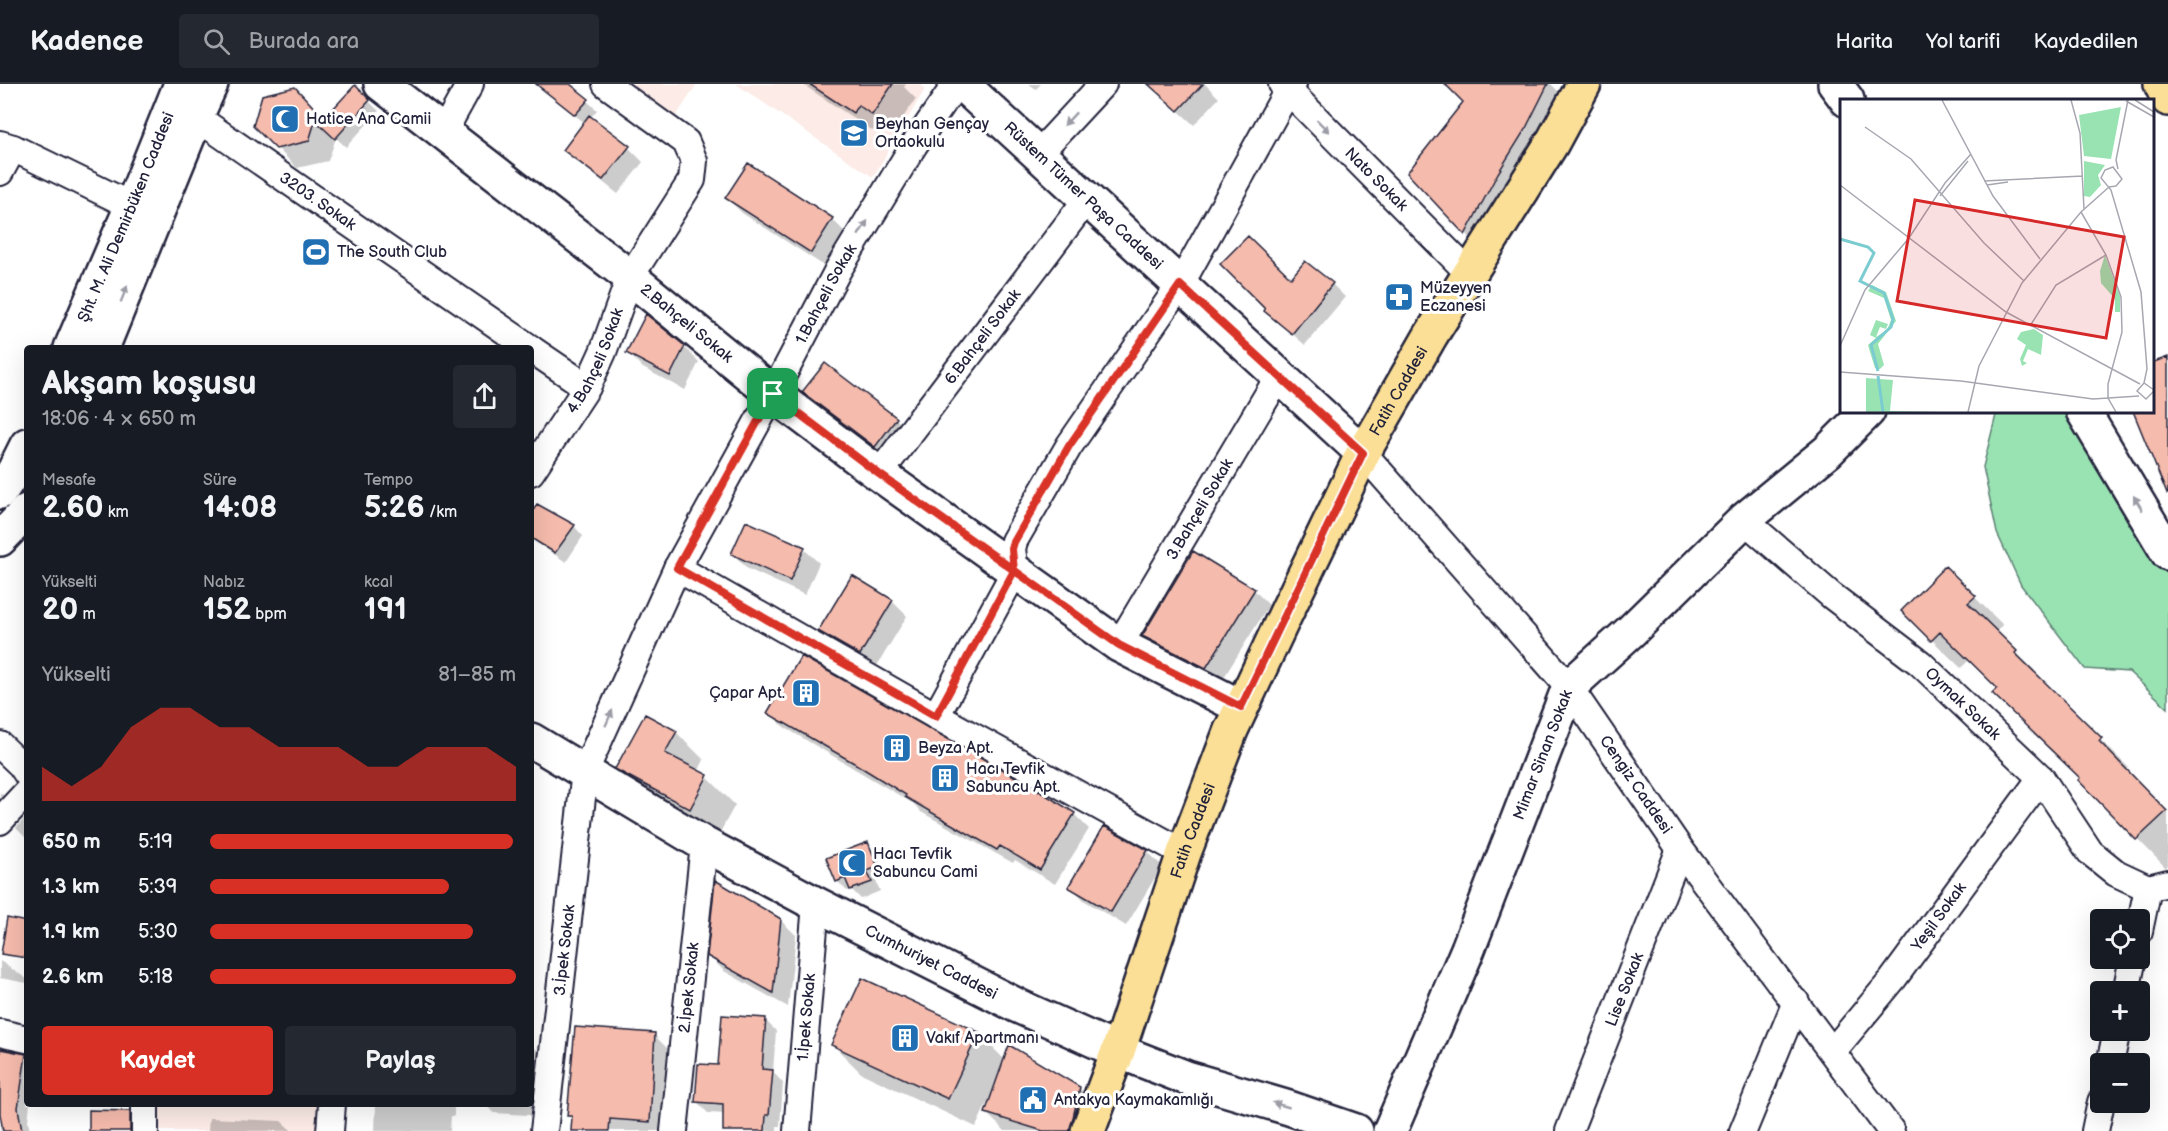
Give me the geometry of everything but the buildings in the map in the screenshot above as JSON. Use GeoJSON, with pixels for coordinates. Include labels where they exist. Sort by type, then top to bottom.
{"type":"FeatureCollection","features":[{"type":"Feature","properties":{"kind":"main road"},"geometry":{"type":"LineString","coordinates":[[2161,84],[2168,99]]}},
{"type":"Feature","properties":{"kind":"main road","name":"Fatih Caddesi"},"geometry":{"type":"LineString","coordinates":[[1088,1131],[1118,1051],[1184,853],[1241,707],[1363,453],[1431,335],[1552,143],[1575,88]]}},
{"type":"Feature","properties":{"kind":"street","name":"Şht. M. Ali Demirbüken Caddesi"},"geometry":{"type":"LineString","coordinates":[[72,345],[181,84]]}},
{"type":"Feature","properties":{"kind":"street","name":"Şht. M. Ali Demirbüken Caddesi"},"geometry":{"type":"LineString","coordinates":[[103,345],[211,84]]}},
{"type":"Feature","properties":{"kind":"street","name":"2.Bahçeli Sokak"},"geometry":{"type":"LineString","coordinates":[[381,84],[630,277],[773,394],[879,474],[1119,645],[1241,707]]}},
{"type":"Feature","properties":{"kind":"street"},"geometry":{"type":"LineString","coordinates":[[443,133],[470,84]]}},
{"type":"Feature","properties":{"kind":"street","name":"4.Bahçeli Sokak"},"geometry":{"type":"LineString","coordinates":[[534,467],[587,387],[603,352],[630,277],[692,180],[694,161],[686,142],[606,84]]}},
{"type":"Feature","properties":{"kind":"street","name":"1.Bahçeli Sokak"},"geometry":{"type":"LineString","coordinates":[[585,771],[677,568],[838,270],[914,145],[956,84]]}},
{"type":"Feature","properties":{"kind":"street","name":"Rüstem Tümer Paşa Caddesi"},"geometry":{"type":"LineString","coordinates":[[962,84],[1363,453]]}},
{"type":"Feature","properties":{"kind":"street"},"geometry":{"type":"LineString","coordinates":[[1038,154],[1103,84]]}},
{"type":"Feature","properties":{"kind":"street"},"geometry":{"type":"LineString","coordinates":[[1835,84],[1846,99]]}},
{"type":"Feature","properties":{"kind":"street"},"geometry":{"type":"LineString","coordinates":[[936,716],[1014,571],[1012,549],[1014,542],[1069,446],[1180,285],[1288,86]]}},
{"type":"Feature","properties":{"kind":"street","name":"Nato Sokak"},"geometry":{"type":"LineString","coordinates":[[1288,86],[1470,274]]}},
{"type":"Feature","properties":{"kind":"street","name":"3203. Sokak"},"geometry":{"type":"LineString","coordinates":[[196,117],[526,345]]}},
{"type":"Feature","properties":{"kind":"street"},"geometry":{"type":"LineString","coordinates":[[0,172],[7,146],[132,206]]}},
{"type":"Feature","properties":{"kind":"street","name":"6.Bahçeli Sokak"},"geometry":{"type":"LineString","coordinates":[[879,474],[1087,199]]}},
{"type":"Feature","properties":{"kind":"street","name":"3203. Sokak"},"geometry":{"type":"LineString","coordinates":[[534,351],[587,387]]}},
{"type":"Feature","properties":{"kind":"street","name":"3.Bahçeli Sokak"},"geometry":{"type":"LineString","coordinates":[[1119,645],[1280,376]]}},
{"type":"Feature","properties":{"kind":"street","name":"Mimar Sinan Sokak"},"geometry":{"type":"LineString","coordinates":[[1390,1131],[1468,948],[1569,687],[1632,631],[1744,520],[1828,451],[1867,412]]}},
{"type":"Feature","properties":{"kind":"street"},"geometry":{"type":"LineString","coordinates":[[2084,412],[2168,553]]}},
{"type":"Feature","properties":{"kind":"street","name":"Cengiz Caddesi"},"geometry":{"type":"LineString","coordinates":[[1363,453],[1569,687],[1680,849],[1891,1131]]}},
{"type":"Feature","properties":{"kind":"street"},"geometry":{"type":"LineString","coordinates":[[0,539],[24,514]]}},
{"type":"Feature","properties":{"kind":"street","name":"Oymak Sokak"},"geometry":{"type":"LineString","coordinates":[[1744,520],[1832,596],[1920,663],[2041,778],[2090,852],[2116,873],[2158,886]]}},
{"type":"Feature","properties":{"kind":"street"},"geometry":{"type":"LineString","coordinates":[[677,568],[936,716],[1184,853]]}},
{"type":"Feature","properties":{"kind":"street","name":"Cumhuriyet Caddesi"},"geometry":{"type":"LineString","coordinates":[[534,742],[704,844],[816,904],[1018,1006],[1118,1051],[1187,1078],[1290,1108],[1356,1131]]}},
{"type":"Feature","properties":{"kind":"street"},"geometry":{"type":"LineString","coordinates":[[0,745],[24,770]]}},
{"type":"Feature","properties":{"kind":"street","name":"3.İpek Sokak"},"geometry":{"type":"LineString","coordinates":[[544,1131],[585,771]]}},
{"type":"Feature","properties":{"kind":"street","name":"Yeşil Sokak"},"geometry":{"type":"LineString","coordinates":[[1833,1051],[1893,980],[2041,778]]}},
{"type":"Feature","properties":{"kind":"street"},"geometry":{"type":"LineString","coordinates":[[0,821],[24,795]]}},
{"type":"Feature","properties":{"kind":"street","name":"2.İpek Sokak"},"geometry":{"type":"LineString","coordinates":[[674,1131],[704,844]]}},
{"type":"Feature","properties":{"kind":"street","name":"Lise Sokak"},"geometry":{"type":"LineString","coordinates":[[1569,1131],[1680,849]]}},
{"type":"Feature","properties":{"kind":"street"},"geometry":{"type":"LineString","coordinates":[[2148,909],[2158,886]]}},
{"type":"Feature","properties":{"kind":"street","name":"1.İpek Sokak"},"geometry":{"type":"LineString","coordinates":[[797,1131],[816,904]]}},
{"type":"Feature","properties":{"kind":"street"},"geometry":{"type":"LineString","coordinates":[[1743,1131],[1796,1002]]}},
{"type":"Feature","properties":{"kind":"street"},"geometry":{"type":"LineString","coordinates":[[0,1033],[24,1038]]}},
{"type":"Feature","properties":{"kind":"street"},"geometry":{"type":"LineString","coordinates":[[145,1107],[145,1131]]}},
{"type":"Feature","properties":{"kind":"street"},"geometry":{"type":"LineString","coordinates":[[330,1131],[332,1107]]}},
{"type":"Feature","properties":{"kind":"street"},"geometry":{"type":"LineString","coordinates":[[2095,1131],[2099,1113]]}},
{"type":"Feature","properties":{"kind":"shaded area"},"geometry":{"type":"Polygon","coordinates":[[[629,84],[697,84],[675,118],[629,84]]]}},
{"type":"Feature","properties":{"kind":"shaded area","name":"Beyhan Gençay Ortaokulu"},"geometry":{"type":"Polygon","coordinates":[[[736,84],[920,84],[925,89],[873,177],[736,84]]]}},
{"type":"Feature","properties":{"kind":"shaded area"},"geometry":{"type":"Polygon","coordinates":[[[159,1107],[323,1107],[324,1131],[159,1131],[159,1107]]]}},
{"type":"Feature","properties":{"kind":"green space"},"geometry":{"type":"Polygon","coordinates":[[[1997,412],[2074,412],[2168,573],[2168,708],[2129,672],[2085,669],[2021,585],[1997,533],[1983,467],[1997,412]]]}},
{"type":"Feature","properties":{"kind":"place","name":"Hatice Ana Camii"},"geometry":{"type":"Point","coordinates":[285,119]}},
{"type":"Feature","properties":{"kind":"place","name":"Beyhan Gençay Ortaokulu"},"geometry":{"type":"Point","coordinates":[854,133]}},
{"type":"Feature","properties":{"kind":"place","name":"The South Club"},"geometry":{"type":"Point","coordinates":[316,252]}},
{"type":"Feature","properties":{"kind":"place","name":"Müzeyyen Eczanesi"},"geometry":{"type":"Point","coordinates":[1399,297]}},
{"type":"Feature","properties":{"kind":"place","name":"Çapar Apt."},"geometry":{"type":"Point","coordinates":[806,693]}},
{"type":"Feature","properties":{"kind":"place","name":"Beyza Apt."},"geometry":{"type":"Point","coordinates":[897,748]}},
{"type":"Feature","properties":{"kind":"place","name":"Hacı Tevfik Sabuncu Apt."},"geometry":{"type":"Point","coordinates":[945,778]}},
{"type":"Feature","properties":{"kind":"place","name":"Hacı Tevfik Sabuncu Cami"},"geometry":{"type":"Point","coordinates":[852,863]}},
{"type":"Feature","properties":{"kind":"place","name":"Vakıf Apartmanı"},"geometry":{"type":"Point","coordinates":[905,1038]}},
{"type":"Feature","properties":{"kind":"place","name":"Antakya Kaymakamlığı"},"geometry":{"type":"Point","coordinates":[1033,1100]}},
{"type":"Feature","properties":{"kind":"route"},"geometry":{"type":"LineString","coordinates":[[773,394],[677,568],[936,716],[1014,571],[1012,549],[1014,542],[1069,446],[1180,285],[1363,453],[1241,707],[1119,645],[1014,571],[879,474],[773,394]]}}]}
